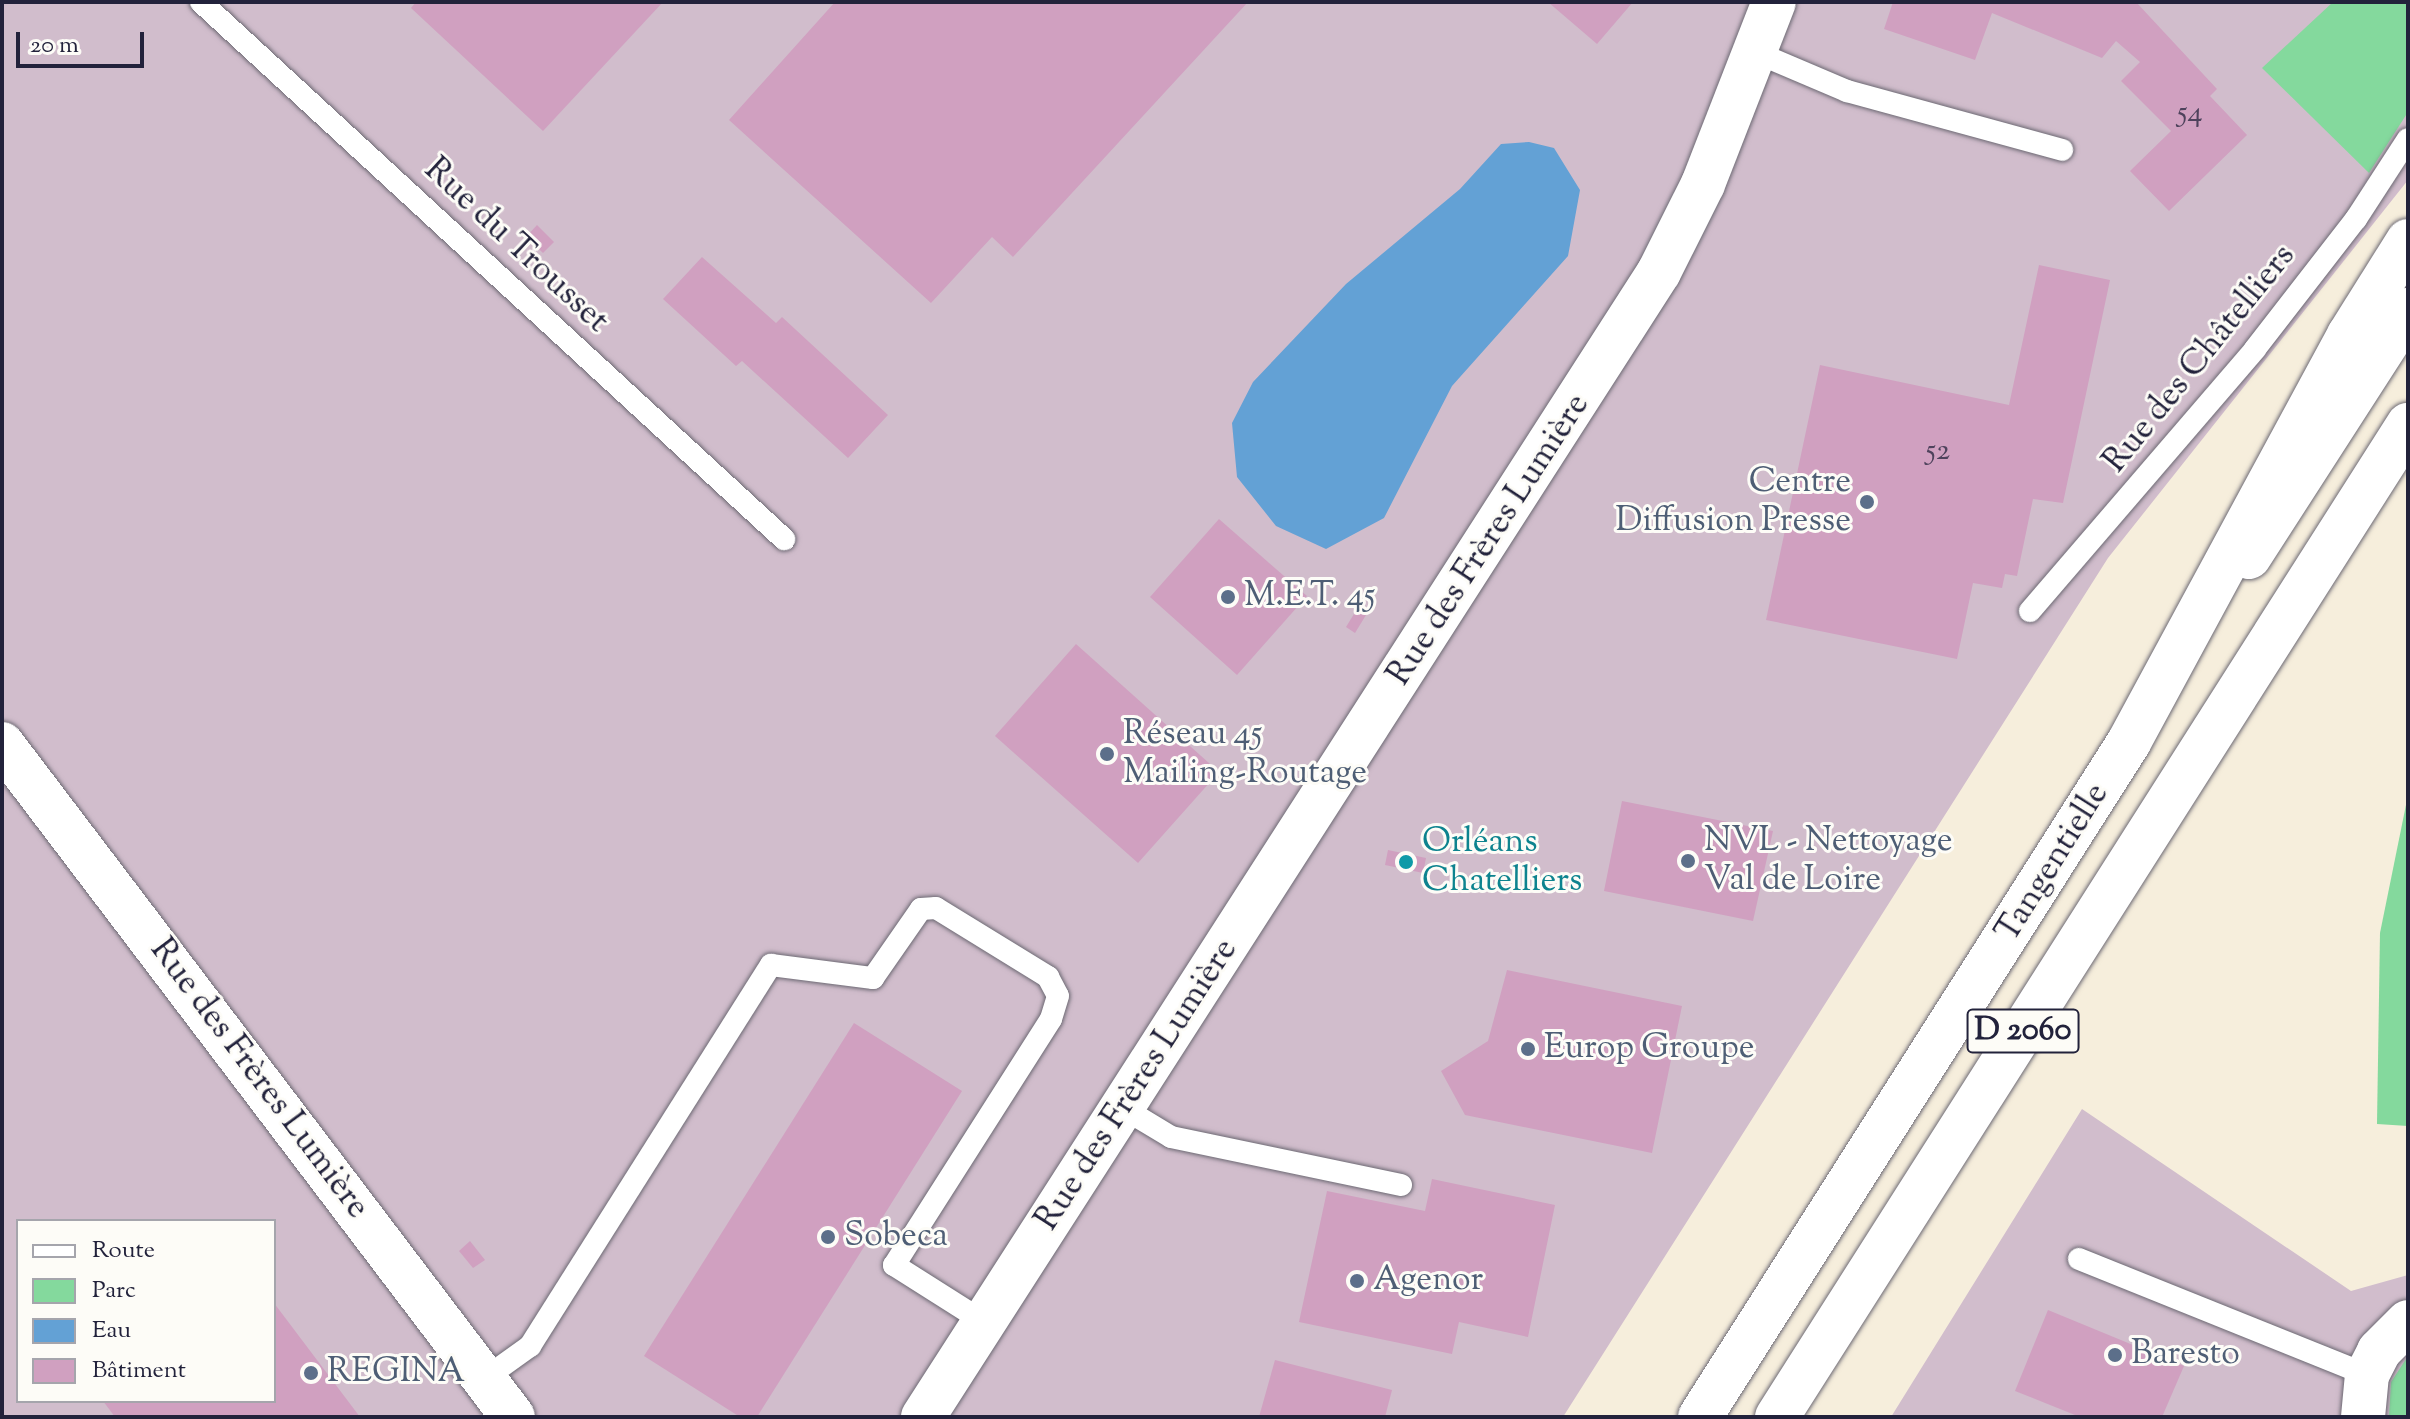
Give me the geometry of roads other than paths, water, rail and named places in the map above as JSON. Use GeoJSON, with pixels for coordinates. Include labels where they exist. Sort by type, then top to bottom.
{"type":"FeatureCollection","features":[{"type":"Feature","properties":{"kind":"main road","name":"Rue des Frères Lumière"},"geometry":{"type":"LineString","coordinates":[[923,1417],[1659,272],[1703,184],[1774,2]]}},
{"type":"Feature","properties":{"kind":"main road"},"geometry":{"type":"LineString","coordinates":[[2129,742],[2349,335],[2408,241]]}},
{"type":"Feature","properties":{"kind":"main road","name":"Tangentielle"},"geometry":{"type":"LineString","coordinates":[[1700,1417],[2408,310]]}},
{"type":"Feature","properties":{"kind":"main road","name":"Tangentielle"},"geometry":{"type":"LineString","coordinates":[[1777,1417],[2408,425]]}},
{"type":"Feature","properties":{"kind":"main road","name":"Rue des Frères Lumière"},"geometry":{"type":"LineString","coordinates":[[2,744],[513,1417]]}},
{"type":"Feature","properties":{"kind":"main road"},"geometry":{"type":"LineString","coordinates":[[2365,1396],[2379,1351],[2408,1322]]}},
{"type":"Feature","properties":{"kind":"lane","name":"Rue du Trousset"},"geometry":{"type":"LineString","coordinates":[[201,2],[784,539]]}},
{"type":"Feature","properties":{"kind":"lane"},"geometry":{"type":"LineString","coordinates":[[1755,52],[1847,91],[2062,150]]}},
{"type":"Feature","properties":{"kind":"lane","name":"Rue des Châtelliers"},"geometry":{"type":"LineString","coordinates":[[2030,611],[2255,349],[2356,219],[2408,139]]}},
{"type":"Feature","properties":{"kind":"lane"},"geometry":{"type":"LineString","coordinates":[[484,1379],[530,1346],[771,965],[873,978],[921,909],[936,908],[1048,977],[1058,996],[1051,1019],[894,1265],[984,1322]]}},
{"type":"Feature","properties":{"kind":"lane"},"geometry":{"type":"LineString","coordinates":[[1123,1108],[1171,1137],[1401,1185]]}},
{"type":"Feature","properties":{"kind":"lane"},"geometry":{"type":"LineString","coordinates":[[2079,1259],[2365,1396]]}},
{"type":"Feature","properties":{"kind":"water"},"geometry":{"type":"Polygon","coordinates":[[[1529,142],[1554,148],[1580,190],[1568,256],[1452,386],[1384,518],[1326,549],[1276,526],[1237,477],[1232,423],[1253,382],[1346,284],[1460,189],[1501,144],[1529,142]]]}},
{"type":"Feature","properties":{"kind":"place","name":"Centre Diffusion Presse"},"geometry":{"type":"Point","coordinates":[1867,502]}},
{"type":"Feature","properties":{"kind":"place","name":"M.E.T. 45"},"geometry":{"type":"Point","coordinates":[1228,597]}},
{"type":"Feature","properties":{"kind":"place","name":"Réseau 45 Mailing-Routage"},"geometry":{"type":"Point","coordinates":[1107,754]}},
{"type":"Feature","properties":{"kind":"place","name":"NVL - Nettoyage Val de Loire"},"geometry":{"type":"Point","coordinates":[1688,861]}},
{"type":"Feature","properties":{"kind":"place","name":"Orléans Chatelliers"},"geometry":{"type":"Point","coordinates":[1406,862]}},
{"type":"Feature","properties":{"kind":"place","name":"Europ Groupe"},"geometry":{"type":"Point","coordinates":[1528,1049]}},
{"type":"Feature","properties":{"kind":"place","name":"Sobeca"},"geometry":{"type":"Point","coordinates":[828,1237]}},
{"type":"Feature","properties":{"kind":"place","name":"Agenor"},"geometry":{"type":"Point","coordinates":[1357,1281]}},
{"type":"Feature","properties":{"kind":"place","name":"Baresto"},"geometry":{"type":"Point","coordinates":[2115,1355]}},
{"type":"Feature","properties":{"kind":"place","name":"REGINA"},"geometry":{"type":"Point","coordinates":[311,1373]}}]}
